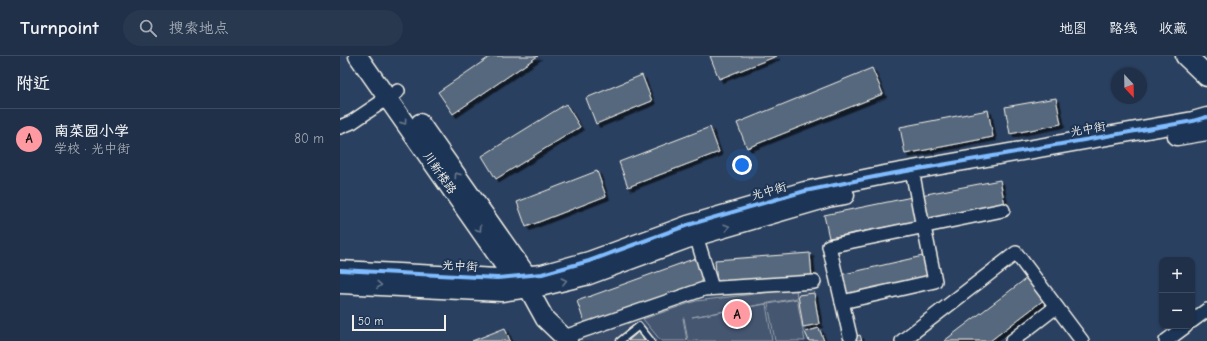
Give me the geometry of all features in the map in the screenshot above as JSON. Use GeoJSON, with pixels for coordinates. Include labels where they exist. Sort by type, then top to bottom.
{"type":"FeatureCollection","features":[{"type":"Feature","properties":{"kind":"main road"},"geometry":{"type":"LineString","coordinates":[[1186,56],[1207,76]]}},
{"type":"Feature","properties":{"kind":"street","name":"川新楼路"},"geometry":{"type":"LineString","coordinates":[[358,56],[392,94],[525,283],[545,318],[566,339]]}},
{"type":"Feature","properties":{"kind":"street","name":"川新楼路"},"geometry":{"type":"LineString","coordinates":[[373,56],[392,94]]}},
{"type":"Feature","properties":{"kind":"street"},"geometry":{"type":"LineString","coordinates":[[340,127],[352,122],[392,94]]}},
{"type":"Feature","properties":{"kind":"street","name":"光中街"},"geometry":{"type":"LineString","coordinates":[[340,284],[501,292],[525,283],[589,275],[694,230],[913,176],[1207,117]]}},
{"type":"Feature","properties":{"kind":"street","name":"光中街"},"geometry":{"type":"LineString","coordinates":[[913,176],[1207,131]]}},
{"type":"Feature","properties":{"kind":"street"},"geometry":{"type":"LineString","coordinates":[[842,302],[935,281],[913,176]]}},
{"type":"Feature","properties":{"kind":"street"},"geometry":{"type":"LineString","coordinates":[[850,336],[829,246],[1003,210]]}},
{"type":"Feature","properties":{"kind":"street"},"geometry":{"type":"LineString","coordinates":[[694,230],[712,288]]}},
{"type":"Feature","properties":{"kind":"street"},"geometry":{"type":"LineString","coordinates":[[902,341],[1016,253],[1082,341]]}},
{"type":"Feature","properties":{"kind":"street","name":"光中街"},"geometry":{"type":"LineString","coordinates":[[340,270],[497,278],[525,283]]}},
{"type":"Feature","properties":{"kind":"street"},"geometry":{"type":"LineString","coordinates":[[566,339],[704,288],[814,282]]}},
{"type":"Feature","properties":{"kind":"street"},"geometry":{"type":"LineString","coordinates":[[1012,341],[1056,307]]}},
{"type":"Feature","properties":{"kind":"street"},"geometry":{"type":"LineString","coordinates":[[1195,319],[1207,310]]}},
{"type":"Feature","properties":{"kind":"street"},"geometry":{"type":"LineString","coordinates":[[1166,341],[1182,329]]}},
{"type":"Feature","properties":{"kind":"lane"},"geometry":{"type":"LineString","coordinates":[[620,341],[639,326],[651,341]]}},
{"type":"Feature","properties":{"kind":"shaded area"},"geometry":{"type":"Polygon","coordinates":[[[814,286],[821,328],[825,341],[579,340],[696,299],[814,286]]]}},
{"type":"Feature","properties":{"kind":"shaded area"},"geometry":{"type":"Polygon","coordinates":[[[796,289],[797,298],[692,317],[766,304],[772,341],[688,341],[683,318],[687,341],[661,341],[643,319],[696,301],[796,289]]]}},
{"type":"Feature","properties":{"kind":"shaded area"},"geometry":{"type":"Polygon","coordinates":[[[797,299],[805,341],[775,341],[768,304],[797,299]]]}},
{"type":"Feature","properties":{"kind":"building"},"geometry":{"type":"Polygon","coordinates":[[[491,56],[538,56],[453,114],[438,92],[491,56]]]}},
{"type":"Feature","properties":{"kind":"building"},"geometry":{"type":"Polygon","coordinates":[[[710,56],[777,56],[719,79],[710,56]]]}},
{"type":"Feature","properties":{"kind":"building"},"geometry":{"type":"Polygon","coordinates":[[[872,68],[883,94],[747,148],[737,123],[872,68]]]}},
{"type":"Feature","properties":{"kind":"building"},"geometry":{"type":"Polygon","coordinates":[[[642,75],[652,101],[596,124],[586,98],[642,75]]]}},
{"type":"Feature","properties":{"kind":"building"},"geometry":{"type":"Polygon","coordinates":[[[1056,98],[1061,124],[1010,134],[1005,107],[1056,98]]]}},
{"type":"Feature","properties":{"kind":"building"},"geometry":{"type":"Polygon","coordinates":[[[566,104],[580,127],[496,179],[482,156],[566,104]]]}},
{"type":"Feature","properties":{"kind":"building"},"geometry":{"type":"Polygon","coordinates":[[[988,110],[993,137],[905,154],[900,127],[988,110]]]}},
{"type":"Feature","properties":{"kind":"building"},"geometry":{"type":"Polygon","coordinates":[[[710,127],[719,152],[628,187],[619,162],[710,127]]]}},
{"type":"Feature","properties":{"kind":"building"},"geometry":{"type":"Polygon","coordinates":[[[597,171],[606,196],[526,227],[517,202],[597,171]]]}},
{"type":"Feature","properties":{"kind":"building"},"geometry":{"type":"Polygon","coordinates":[[[1000,180],[1005,205],[926,220],[921,195],[1000,180]]]}},
{"type":"Feature","properties":{"kind":"building"},"geometry":{"type":"Polygon","coordinates":[[[912,197],[917,221],[829,238],[824,215],[912,197]]]}},
{"type":"Feature","properties":{"kind":"building"},"geometry":{"type":"Polygon","coordinates":[[[810,253],[812,278],[717,285],[715,260],[810,253]]]}},
{"type":"Feature","properties":{"kind":"building"},"geometry":{"type":"Polygon","coordinates":[[[927,255],[933,278],[845,299],[840,275],[927,255]]]}},
{"type":"Feature","properties":{"kind":"building"},"geometry":{"type":"Polygon","coordinates":[[[696,258],[705,282],[585,325],[577,301],[696,258]]]}},
{"type":"Feature","properties":{"kind":"building"},"geometry":{"type":"Polygon","coordinates":[[[1028,277],[1045,299],[990,341],[944,341],[1028,277]]]}},
{"type":"Feature","properties":{"kind":"building"},"geometry":{"type":"Polygon","coordinates":[[[814,293],[819,324],[803,327],[798,295],[814,293]]]}},
{"type":"Feature","properties":{"kind":"building"},"geometry":{"type":"Polygon","coordinates":[[[505,328],[510,341],[472,341],[505,328]]]}},
{"type":"Feature","properties":{"kind":"building"},"geometry":{"type":"Polygon","coordinates":[[[819,328],[824,341],[809,341],[805,332],[819,328]]]}},
{"type":"Feature","properties":{"kind":"building"},"geometry":{"type":"Polygon","coordinates":[[[638,332],[645,341],[628,341],[638,332]]]}},
{"type":"Feature","properties":{"kind":"building"},"geometry":{"type":"Polygon","coordinates":[[[860,335],[862,341],[840,341],[860,335]]]}},
{"type":"Feature","properties":{"kind":"cycle path"},"geometry":{"type":"LineString","coordinates":[[340,270],[497,278],[542,274],[589,261],[688,225],[805,191],[884,175],[1193,121],[1207,117]]}},
{"type":"Feature","properties":{"kind":"place","name":"南菜园小学"},"geometry":{"type":"Point","coordinates":[737,314]}}]}
